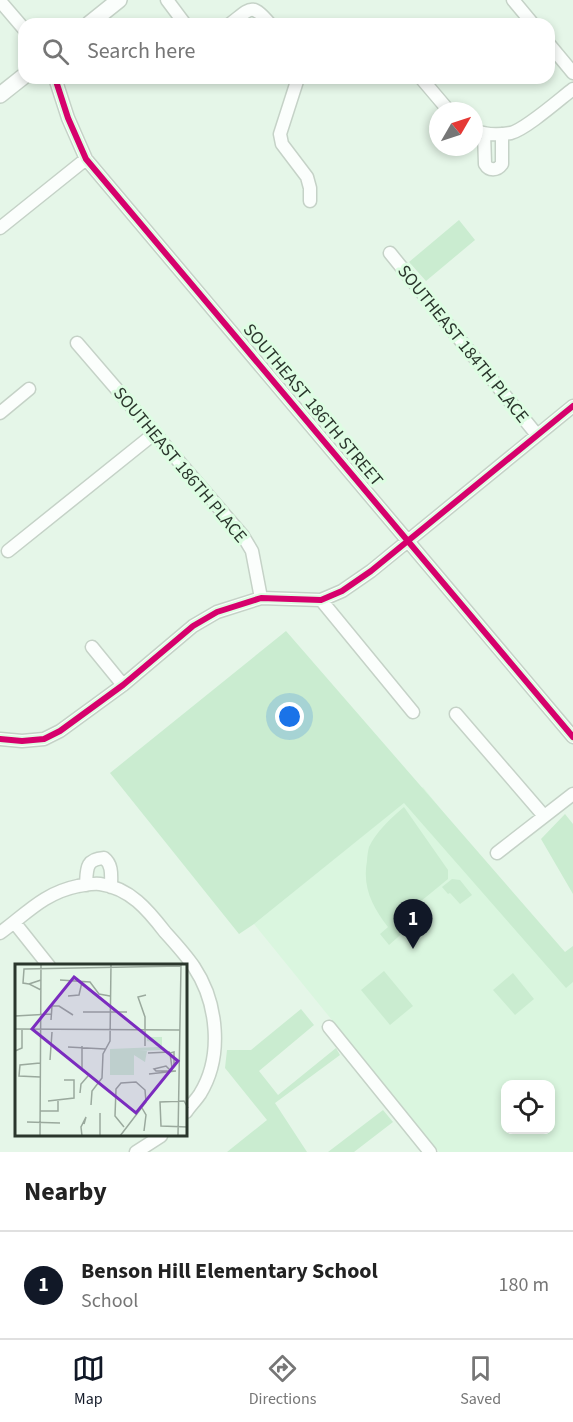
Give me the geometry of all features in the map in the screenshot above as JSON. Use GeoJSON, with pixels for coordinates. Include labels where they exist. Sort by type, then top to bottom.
{"type":"FeatureCollection","features":[{"type":"Feature","properties":{"kind":"main road"},"geometry":{"type":"LineString","coordinates":[[96,18],[119,0]]}},
{"type":"Feature","properties":{"kind":"main road"},"geometry":{"type":"LineString","coordinates":[[0,95],[18,81]]}},
{"type":"Feature","properties":{"kind":"street"},"geometry":{"type":"LineString","coordinates":[[166,0],[180,18]]}},
{"type":"Feature","properties":{"kind":"street"},"geometry":{"type":"LineString","coordinates":[[513,0],[528,18]]}},
{"type":"Feature","properties":{"kind":"street"},"geometry":{"type":"LineString","coordinates":[[0,1],[18,22]]}},
{"type":"Feature","properties":{"kind":"street"},"geometry":{"type":"LineString","coordinates":[[238,18],[252,9],[258,10],[265,18]]}},
{"type":"Feature","properties":{"kind":"street"},"geometry":{"type":"LineString","coordinates":[[555,51],[573,73]]}},
{"type":"Feature","properties":{"kind":"street","name":"SOUTHEAST 186TH STREET"},"geometry":{"type":"LineString","coordinates":[[57,84],[86,159],[573,737]]}},
{"type":"Feature","properties":{"kind":"street"},"geometry":{"type":"LineString","coordinates":[[295,84],[280,134],[282,144],[307,177],[310,201]]}},
{"type":"Feature","properties":{"kind":"street"},"geometry":{"type":"LineString","coordinates":[[426,84],[441,102]]}},
{"type":"Feature","properties":{"kind":"street"},"geometry":{"type":"LineString","coordinates":[[483,132],[500,134],[513,132],[525,126],[573,89]]}},
{"type":"Feature","properties":{"kind":"street"},"geometry":{"type":"LineString","coordinates":[[483,153],[487,167],[493,170],[502,164],[500,134]]}},
{"type":"Feature","properties":{"kind":"street"},"geometry":{"type":"LineString","coordinates":[[0,228],[86,159]]}},
{"type":"Feature","properties":{"kind":"street","name":"SOUTHEAST 184TH PLACE"},"geometry":{"type":"LineString","coordinates":[[390,253],[537,435]]}},
{"type":"Feature","properties":{"kind":"street","name":"SOUTHEAST 186TH PLACE"},"geometry":{"type":"LineString","coordinates":[[76,343],[243,536],[252,551],[261,598]]}},
{"type":"Feature","properties":{"kind":"street"},"geometry":{"type":"LineString","coordinates":[[0,412],[29,388]]}},
{"type":"Feature","properties":{"kind":"street"},"geometry":{"type":"LineString","coordinates":[[0,739],[22,741],[45,739],[60,731],[123,685],[193,626],[217,612],[261,598],[321,600],[342,591],[371,571],[573,406]]}},
{"type":"Feature","properties":{"kind":"street"},"geometry":{"type":"LineString","coordinates":[[8,551],[155,433]]}},
{"type":"Feature","properties":{"kind":"street"},"geometry":{"type":"LineString","coordinates":[[321,600],[413,712]]}},
{"type":"Feature","properties":{"kind":"street"},"geometry":{"type":"LineString","coordinates":[[92,647],[123,685]]}},
{"type":"Feature","properties":{"kind":"street"},"geometry":{"type":"LineString","coordinates":[[456,714],[544,816]]}},
{"type":"Feature","properties":{"kind":"street"},"geometry":{"type":"LineString","coordinates":[[497,854],[573,794]]}},
{"type":"Feature","properties":{"kind":"street"},"geometry":{"type":"LineString","coordinates":[[86,885],[89,864],[98,858],[104,858],[110,866],[105,885]]}},
{"type":"Feature","properties":{"kind":"street"},"geometry":{"type":"LineString","coordinates":[[0,933],[42,899],[69,888],[86,885],[105,885],[124,892],[147,909],[195,968],[212,1009],[216,1036],[211,1065],[201,1092],[188,1109]]}},
{"type":"Feature","properties":{"kind":"street"},"geometry":{"type":"LineString","coordinates":[[14,922],[47,964]]}},
{"type":"Feature","properties":{"kind":"street"},"geometry":{"type":"LineString","coordinates":[[329,1027],[430,1152]]}},
{"type":"Feature","properties":{"kind":"street"},"geometry":{"type":"LineString","coordinates":[[136,1152],[159,1137]]}},
{"type":"Feature","properties":{"kind":"shaded area"},"geometry":{"type":"Polygon","coordinates":[[[459,220],[475,240],[426,281],[409,262],[459,220]]]}},
{"type":"Feature","properties":{"kind":"shaded area"},"geometry":{"type":"Polygon","coordinates":[[[286,631],[565,952],[573,946],[573,982],[566,988],[404,803],[239,934],[110,773],[286,631]]]}},
{"type":"Feature","properties":{"kind":"shaded area"},"geometry":{"type":"Polygon","coordinates":[[[423,787],[573,974],[573,1152],[439,1152],[254,924],[423,787]]]}},
{"type":"Feature","properties":{"kind":"shaded area"},"geometry":{"type":"Polygon","coordinates":[[[404,807],[448,870],[448,879],[398,920],[406,930],[389,945],[380,934],[388,927],[373,904],[367,888],[367,856],[375,836],[404,807]]]}},
{"type":"Feature","properties":{"kind":"shaded area"},"geometry":{"type":"Polygon","coordinates":[[[565,814],[573,824],[573,894],[541,839],[565,814]]]}},
{"type":"Feature","properties":{"kind":"shaded area"},"geometry":{"type":"Polygon","coordinates":[[[452,879],[460,880],[472,895],[460,904],[442,887],[452,879]]]}},
{"type":"Feature","properties":{"kind":"shaded area"},"geometry":{"type":"Polygon","coordinates":[[[384,971],[413,1006],[390,1025],[361,990],[384,971]]]}},
{"type":"Feature","properties":{"kind":"shaded area"},"geometry":{"type":"Polygon","coordinates":[[[513,973],[534,999],[515,1015],[493,990],[513,973]]]}},
{"type":"Feature","properties":{"kind":"shaded area"},"geometry":{"type":"Polygon","coordinates":[[[301,1009],[314,1025],[259,1071],[278,1095],[336,1048],[340,1055],[275,1103],[307,1152],[227,1152],[267,1120],[225,1068],[227,1050],[251,1050],[301,1009]]]}},
{"type":"Feature","properties":{"kind":"shaded area"},"geometry":{"type":"Polygon","coordinates":[[[383,1110],[393,1122],[354,1152],[328,1152],[383,1110]]]}},
{"type":"Feature","properties":{"kind":"cycle path"},"geometry":{"type":"LineString","coordinates":[[57,84],[68,118],[86,159],[573,737]]}},
{"type":"Feature","properties":{"kind":"cycle path"},"geometry":{"type":"LineString","coordinates":[[0,739],[22,741],[44,739],[60,731],[123,685],[193,626],[217,612],[261,598],[321,600],[342,591],[371,571],[573,406]]}},
{"type":"Feature","properties":{"kind":"place","name":"Benson Hill Elementary School"},"geometry":{"type":"Point","coordinates":[413,949]}}]}
